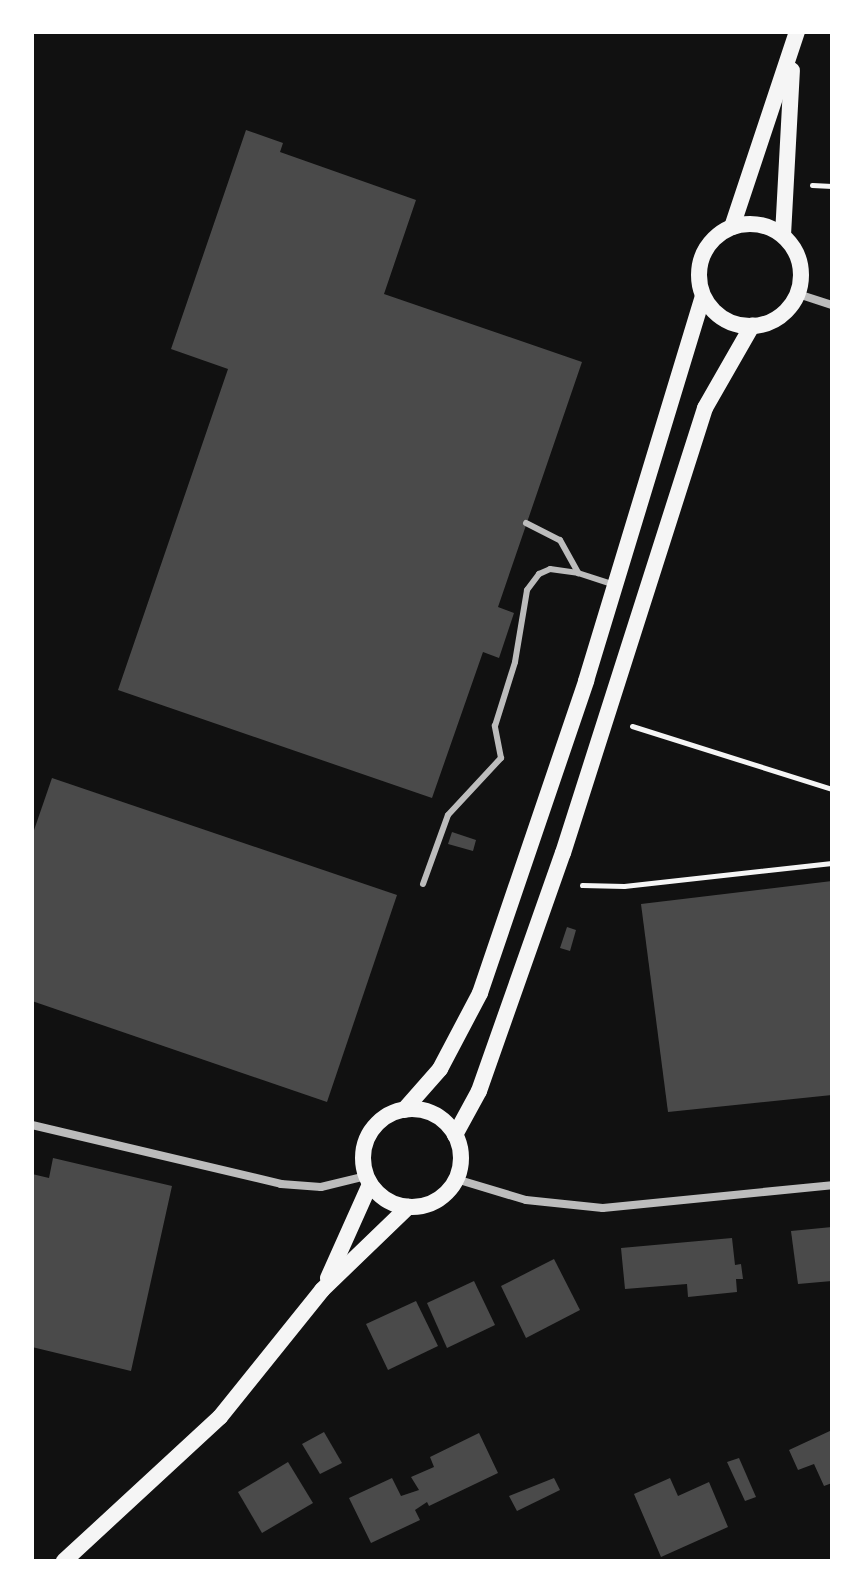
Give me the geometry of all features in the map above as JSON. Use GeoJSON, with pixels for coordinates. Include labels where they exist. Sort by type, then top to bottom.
{"type":"FeatureCollection","features":[{"type":"Feature","properties":{"kind":"main road"},"geometry":{"type":"LineString","coordinates":[[732,227],[795,40]]}},
{"type":"Feature","properties":{"kind":"main road"},"geometry":{"type":"LineString","coordinates":[[783,235],[795,40]]}},
{"type":"Feature","properties":{"kind":"main road"},"geometry":{"type":"LineString","coordinates":[[322,1290],[368,1180],[367,1136],[384,1118],[404,1110],[429,1085],[472,1014],[616,586],[703,297],[700,261],[713,239],[732,227],[750,223],[783,235],[798,255],[798,294],[775,320],[752,326],[723,319],[703,297]]}},
{"type":"Feature","properties":{"kind":"main road"},"geometry":{"type":"LineString","coordinates":[[455,1135],[479,1091],[554,878],[608,718],[705,408],[752,326]]}},
{"type":"Feature","properties":{"kind":"main road"},"geometry":{"type":"LineString","coordinates":[[368,1180],[393,1204],[408,1207],[431,1203],[456,1179],[461,1160],[455,1135],[435,1115],[404,1110]]}},
{"type":"Feature","properties":{"kind":"main road"},"geometry":{"type":"LineString","coordinates":[[64,1561],[220,1417],[322,1290],[408,1207]]}},
{"type":"Feature","properties":{"kind":"street"},"geometry":{"type":"LineString","coordinates":[[798,294],[832,305]]}},
{"type":"Feature","properties":{"kind":"street"},"geometry":{"type":"LineString","coordinates":[[32,1125],[281,1184],[321,1187],[368,1180]]}},
{"type":"Feature","properties":{"kind":"street"},"geometry":{"type":"LineString","coordinates":[[456,1179],[526,1200],[603,1208],[832,1185]]}},
{"type":"Feature","properties":{"kind":"lane"},"geometry":{"type":"LineString","coordinates":[[526,523],[560,540],[578,573]]}},
{"type":"Feature","properties":{"kind":"lane"},"geometry":{"type":"LineString","coordinates":[[423,884],[448,815],[501,758],[495,726],[515,662],[527,590],[539,574],[550,569],[578,573],[616,586]]}},
{"type":"Feature","properties":{"kind":"path"},"geometry":{"type":"LineString","coordinates":[[608,718],[832,789]]}},
{"type":"Feature","properties":{"kind":"path"},"geometry":{"type":"LineString","coordinates":[[554,878],[580,885],[624,886],[832,863]]}},
{"type":"Feature","properties":{"kind":"building"},"geometry":{"type":"Polygon","coordinates":[[[246,130],[283,143],[280,152],[416,200],[384,294],[582,362],[498,607],[514,613],[499,658],[483,652],[432,798],[118,690],[228,369],[171,349],[246,130]]]}},
{"type":"Feature","properties":{"kind":"building"},"geometry":{"type":"Polygon","coordinates":[[[52,778],[397,895],[327,1102],[32,1001],[32,836],[52,778]]]}},
{"type":"Feature","properties":{"kind":"building"},"geometry":{"type":"Polygon","coordinates":[[[452,832],[476,840],[473,851],[448,844],[452,832]]]}},
{"type":"Feature","properties":{"kind":"building"},"geometry":{"type":"Polygon","coordinates":[[[832,881],[832,1095],[668,1112],[641,904],[832,881]]]}},
{"type":"Feature","properties":{"kind":"building"},"geometry":{"type":"Polygon","coordinates":[[[567,927],[576,930],[570,951],[560,948],[567,927]]]}},
{"type":"Feature","properties":{"kind":"building"},"geometry":{"type":"Polygon","coordinates":[[[53,1158],[172,1186],[131,1371],[32,1347],[32,1174],[49,1178],[53,1158]]]}},
{"type":"Feature","properties":{"kind":"building"},"geometry":{"type":"Polygon","coordinates":[[[832,1227],[832,1281],[798,1284],[791,1231],[832,1227]]]}},
{"type":"Feature","properties":{"kind":"building"},"geometry":{"type":"Polygon","coordinates":[[[732,1238],[735,1265],[741,1264],[743,1279],[736,1279],[737,1292],[688,1297],[687,1284],[625,1289],[621,1248],[732,1238]]]}},
{"type":"Feature","properties":{"kind":"building"},"geometry":{"type":"Polygon","coordinates":[[[554,1259],[580,1310],[526,1338],[501,1286],[554,1259]]]}},
{"type":"Feature","properties":{"kind":"building"},"geometry":{"type":"Polygon","coordinates":[[[474,1281],[495,1325],[447,1348],[427,1303],[474,1281]]]}},
{"type":"Feature","properties":{"kind":"building"},"geometry":{"type":"Polygon","coordinates":[[[416,1301],[438,1346],[388,1370],[366,1324],[416,1301]]]}},
{"type":"Feature","properties":{"kind":"building"},"geometry":{"type":"Polygon","coordinates":[[[832,1430],[832,1483],[824,1486],[814,1464],[798,1470],[789,1450],[832,1430]]]}},
{"type":"Feature","properties":{"kind":"building"},"geometry":{"type":"Polygon","coordinates":[[[324,1432],[342,1463],[320,1474],[302,1444],[324,1432]]]}},
{"type":"Feature","properties":{"kind":"building"},"geometry":{"type":"Polygon","coordinates":[[[479,1433],[498,1473],[429,1506],[427,1502],[415,1510],[420,1520],[371,1543],[349,1498],[392,1478],[401,1496],[419,1490],[411,1477],[434,1467],[430,1457],[479,1433]]]}},
{"type":"Feature","properties":{"kind":"building"},"geometry":{"type":"Polygon","coordinates":[[[739,1458],[756,1497],[745,1501],[727,1462],[739,1458]]]}},
{"type":"Feature","properties":{"kind":"building"},"geometry":{"type":"Polygon","coordinates":[[[288,1462],[313,1503],[262,1533],[238,1492],[288,1462]]]}},
{"type":"Feature","properties":{"kind":"building"},"geometry":{"type":"Polygon","coordinates":[[[554,1478],[560,1490],[517,1511],[509,1496],[554,1478]]]}},
{"type":"Feature","properties":{"kind":"building"},"geometry":{"type":"Polygon","coordinates":[[[670,1478],[678,1496],[709,1482],[728,1527],[661,1557],[634,1494],[670,1478]]]}}]}
